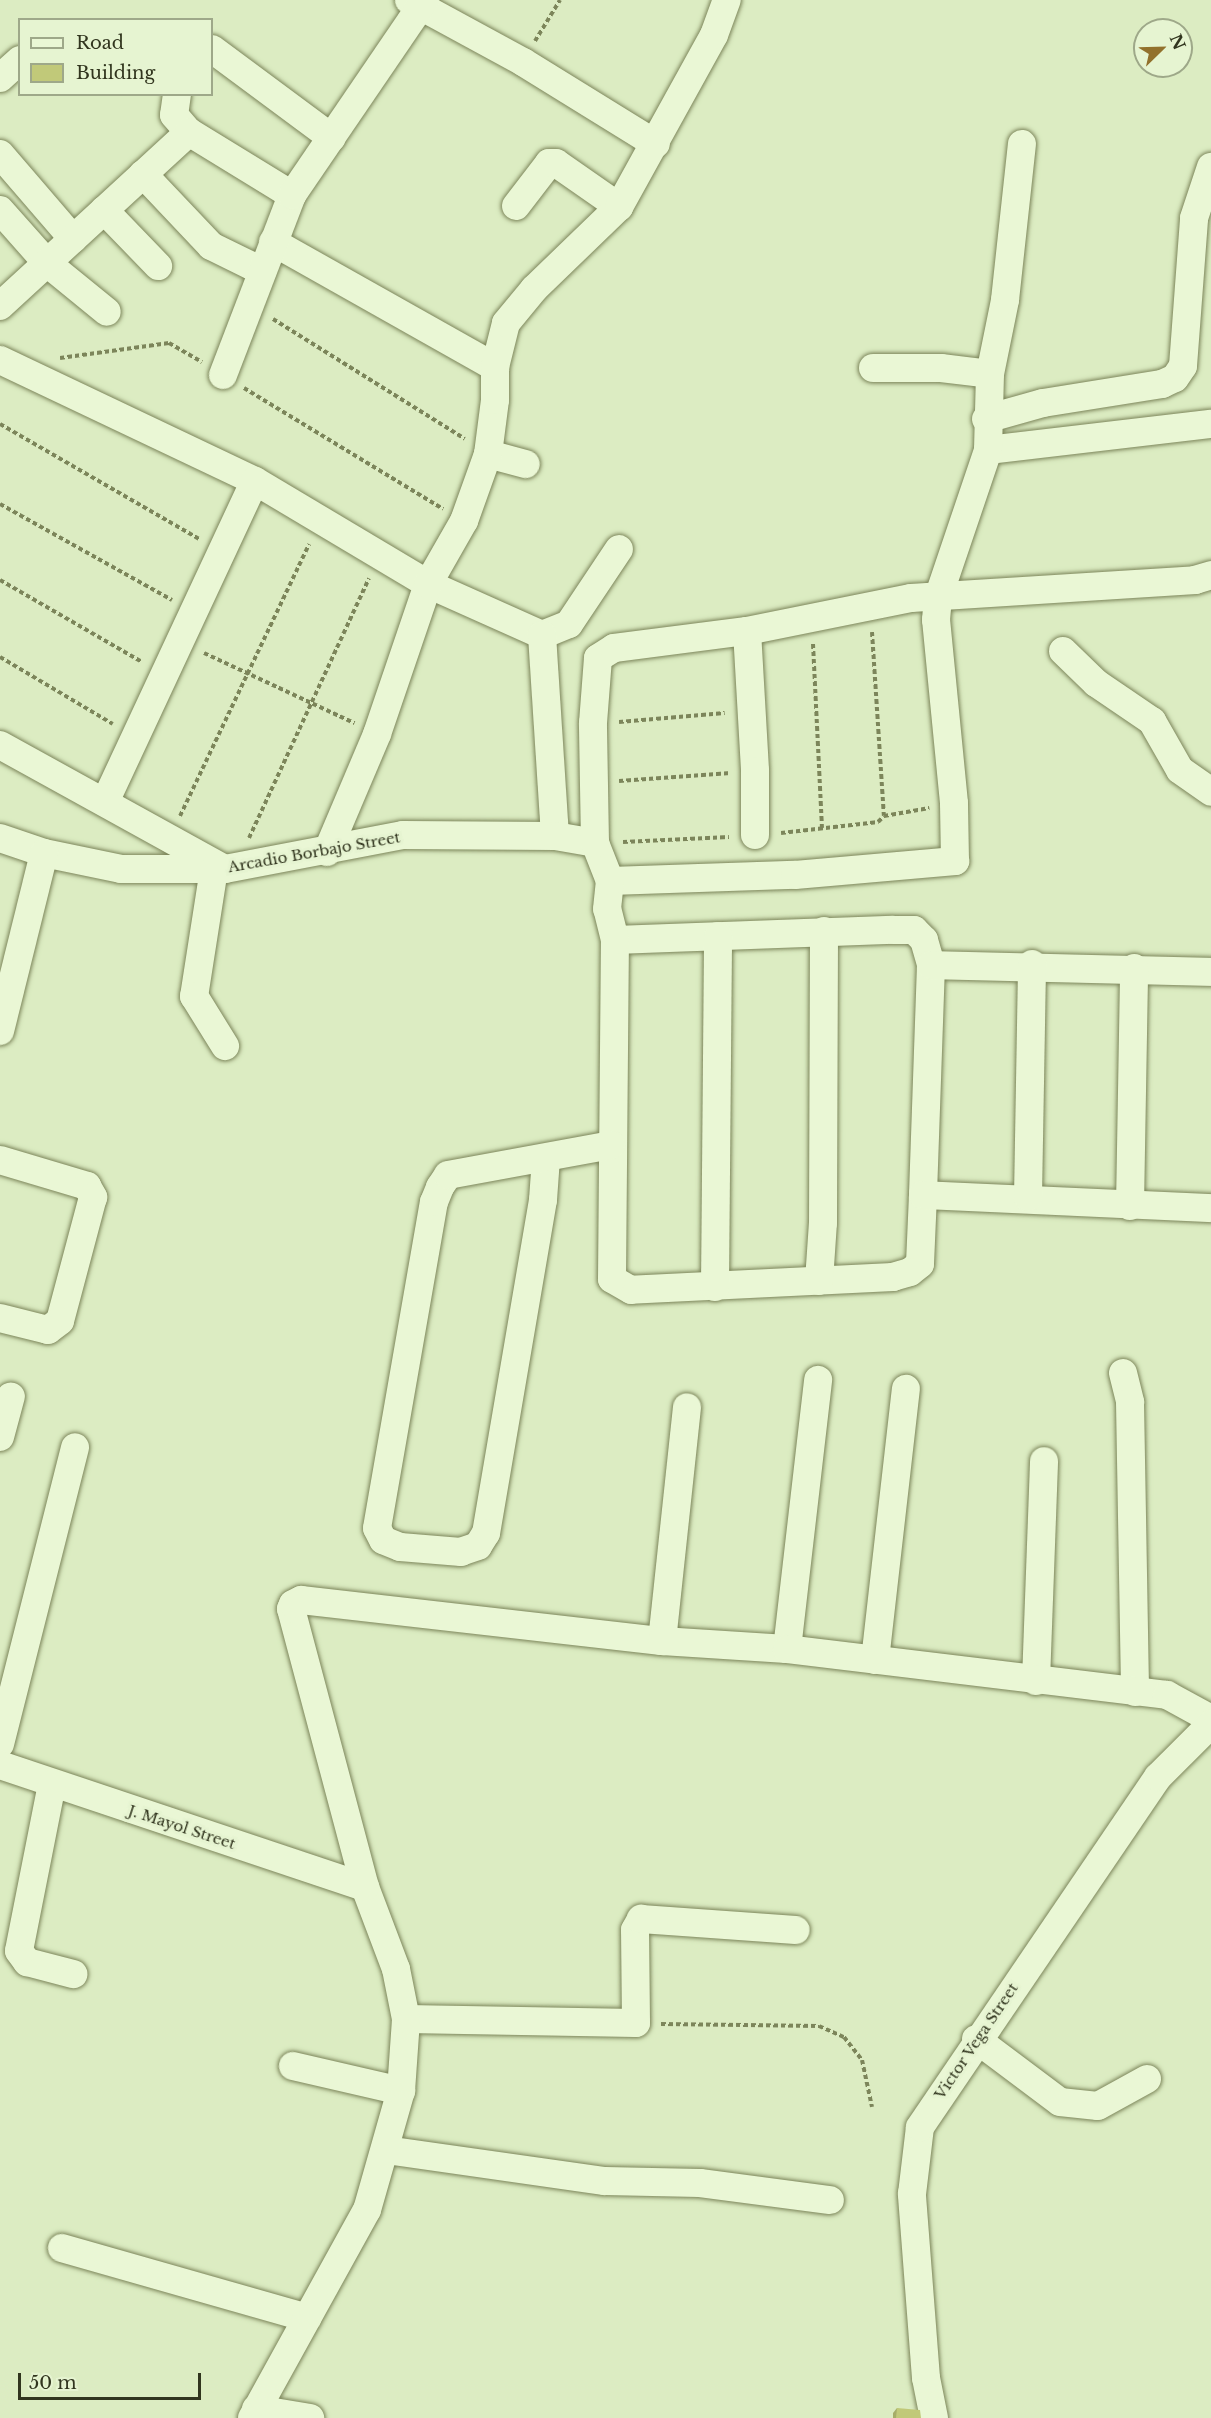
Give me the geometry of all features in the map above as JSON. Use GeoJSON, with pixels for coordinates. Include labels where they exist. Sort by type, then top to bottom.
{"type":"FeatureCollection","features":[{"type":"Feature","properties":{"kind":"street"},"geometry":{"type":"LineString","coordinates":[[327,852],[377,734],[428,584],[464,521],[488,454],[495,400],[495,368],[506,323],[534,289],[619,207],[656,144],[714,35],[726,0]]}},
{"type":"Feature","properties":{"kind":"street"},"geometry":{"type":"LineString","coordinates":[[223,375],[292,195],[332,138],[418,2],[523,62],[656,144]]}},
{"type":"Feature","properties":{"kind":"street"},"geometry":{"type":"LineString","coordinates":[[213,50],[332,138]]}},
{"type":"Feature","properties":{"kind":"street"},"geometry":{"type":"LineString","coordinates":[[0,78],[18,62]]}},
{"type":"Feature","properties":{"kind":"street"},"geometry":{"type":"LineString","coordinates":[[177,96],[174,115],[189,132],[292,195]]}},
{"type":"Feature","properties":{"kind":"street"},"geometry":{"type":"LineString","coordinates":[[0,305],[189,132]]}},
{"type":"Feature","properties":{"kind":"street"},"geometry":{"type":"LineString","coordinates":[[612,909],[795,875],[955,861],[954,803],[936,620],[938,598],[988,450],[986,419],[990,374],[1005,300],[1022,144]]}},
{"type":"Feature","properties":{"kind":"street"},"geometry":{"type":"LineString","coordinates":[[0,154],[73,239]]}},
{"type":"Feature","properties":{"kind":"street"},"geometry":{"type":"LineString","coordinates":[[516,206],[549,163],[556,163],[619,207]]}},
{"type":"Feature","properties":{"kind":"street"},"geometry":{"type":"LineString","coordinates":[[986,419],[1044,403],[1162,384],[1175,378],[1183,366],[1194,218],[1211,167]]}},
{"type":"Feature","properties":{"kind":"street"},"geometry":{"type":"LineString","coordinates":[[143,174],[211,246],[262,272]]}},
{"type":"Feature","properties":{"kind":"street"},"geometry":{"type":"LineString","coordinates":[[0,210],[47,263],[107,312]]}},
{"type":"Feature","properties":{"kind":"street"},"geometry":{"type":"LineString","coordinates":[[104,210],[158,266]]}},
{"type":"Feature","properties":{"kind":"street"},"geometry":{"type":"LineString","coordinates":[[273,242],[495,368]]}},
{"type":"Feature","properties":{"kind":"street"},"geometry":{"type":"LineString","coordinates":[[11,365],[255,482],[428,584],[542,635],[569,624],[619,549]]}},
{"type":"Feature","properties":{"kind":"street"},"geometry":{"type":"LineString","coordinates":[[873,368],[941,368],[990,374]]}},
{"type":"Feature","properties":{"kind":"street"},"geometry":{"type":"LineString","coordinates":[[988,450],[1211,424]]}},
{"type":"Feature","properties":{"kind":"street"},"geometry":{"type":"LineString","coordinates":[[488,454],[526,464]]}},
{"type":"Feature","properties":{"kind":"street"},"geometry":{"type":"LineString","coordinates":[[105,802],[255,482]]}},
{"type":"Feature","properties":{"kind":"street"},"geometry":{"type":"LineString","coordinates":[[612,909],[718,936],[914,930],[924,940],[931,964],[924,1195],[920,1264],[910,1272],[819,1281],[630,1290],[612,1280],[612,909],[595,843],[593,723],[597,664],[605,651],[747,631],[910,598],[1195,580],[1210,573]]}},
{"type":"Feature","properties":{"kind":"street"},"geometry":{"type":"LineString","coordinates":[[747,631],[750,711],[756,771],[755,835]]}},
{"type":"Feature","properties":{"kind":"street"},"geometry":{"type":"LineString","coordinates":[[542,635],[555,836]]}},
{"type":"Feature","properties":{"kind":"street"},"geometry":{"type":"LineString","coordinates":[[1063,651],[1096,683],[1152,721],[1180,770],[1211,792]]}},
{"type":"Feature","properties":{"kind":"street"},"geometry":{"type":"LineString","coordinates":[[0,746],[225,868],[194,996],[225,1046]]}},
{"type":"Feature","properties":{"kind":"street","name":"Arcadio Borbajo Street"},"geometry":{"type":"LineString","coordinates":[[0,838],[44,853],[121,869],[225,868],[327,852],[403,835],[555,836],[595,843]]}},
{"type":"Feature","properties":{"kind":"street"},"geometry":{"type":"LineString","coordinates":[[0,1031],[44,853]]}},
{"type":"Feature","properties":{"kind":"street"},"geometry":{"type":"LineString","coordinates":[[819,1281],[823,1223],[824,931]]}},
{"type":"Feature","properties":{"kind":"street"},"geometry":{"type":"LineString","coordinates":[[715,1287],[718,936]]}},
{"type":"Feature","properties":{"kind":"street"},"geometry":{"type":"LineString","coordinates":[[931,964],[1032,964],[1211,972]]}},
{"type":"Feature","properties":{"kind":"street"},"geometry":{"type":"LineString","coordinates":[[1028,1197],[1032,964]]}},
{"type":"Feature","properties":{"kind":"street"},"geometry":{"type":"LineString","coordinates":[[1130,1206],[1134,968]]}},
{"type":"Feature","properties":{"kind":"street"},"geometry":{"type":"LineString","coordinates":[[546,1158],[543,1200],[486,1533],[478,1546],[461,1552],[400,1547],[383,1540],[377,1528],[434,1202],[448,1175],[611,1145]]}},
{"type":"Feature","properties":{"kind":"street"},"geometry":{"type":"LineString","coordinates":[[0,1160],[87,1186],[93,1197],[60,1321],[48,1330],[0,1318]]}},
{"type":"Feature","properties":{"kind":"street"},"geometry":{"type":"LineString","coordinates":[[924,1195],[1028,1197],[1130,1206],[1211,1208]]}},
{"type":"Feature","properties":{"kind":"street"},"geometry":{"type":"LineString","coordinates":[[1123,1373],[1130,1402],[1135,1692]]}},
{"type":"Feature","properties":{"kind":"street"},"geometry":{"type":"LineString","coordinates":[[787,1649],[819,1380]]}},
{"type":"Feature","properties":{"kind":"street"},"geometry":{"type":"LineString","coordinates":[[875,1660],[906,1389]]}},
{"type":"Feature","properties":{"kind":"street"},"geometry":{"type":"LineString","coordinates":[[0,1437],[11,1396]]}},
{"type":"Feature","properties":{"kind":"street"},"geometry":{"type":"LineString","coordinates":[[662,1641],[687,1407]]}},
{"type":"Feature","properties":{"kind":"street"},"geometry":{"type":"LineString","coordinates":[[0,1744],[75,1447]]}},
{"type":"Feature","properties":{"kind":"street"},"geometry":{"type":"LineString","coordinates":[[1036,1681],[1044,1461]]}},
{"type":"Feature","properties":{"kind":"street"},"geometry":{"type":"LineString","coordinates":[[310,2418],[254,2414],[367,2210],[401,2091],[406,2019],[396,1969],[365,1887],[291,1609],[293,1604],[302,1600],[662,1641],[787,1649],[1036,1681],[1167,1695],[1211,1721]]}},
{"type":"Feature","properties":{"kind":"street","name":"Victor Vega Street"},"geometry":{"type":"LineString","coordinates":[[934,2418],[926,2378],[912,2194],[920,2127],[976,2039],[1158,1777],[1211,1721]]}},
{"type":"Feature","properties":{"kind":"street","name":"J. Mayol Street"},"geometry":{"type":"LineString","coordinates":[[0,1765],[365,1887]]}},
{"type":"Feature","properties":{"kind":"street"},"geometry":{"type":"LineString","coordinates":[[52,1784],[19,1951],[27,1962],[73,1974]]}},
{"type":"Feature","properties":{"kind":"street"},"geometry":{"type":"LineString","coordinates":[[406,2019],[636,2023],[635,1930],[641,1919],[651,1917],[796,1930]]}},
{"type":"Feature","properties":{"kind":"street"},"geometry":{"type":"LineString","coordinates":[[976,2039],[1060,2102],[1098,2106],[1147,2079]]}},
{"type":"Feature","properties":{"kind":"street"},"geometry":{"type":"LineString","coordinates":[[293,2066],[401,2091]]}},
{"type":"Feature","properties":{"kind":"street"},"geometry":{"type":"LineString","coordinates":[[386,2150],[605,2181],[700,2183],[830,2200]]}},
{"type":"Feature","properties":{"kind":"street"},"geometry":{"type":"LineString","coordinates":[[62,2248],[307,2319]]}},
{"type":"Feature","properties":{"kind":"path"},"geometry":{"type":"LineString","coordinates":[[523,62],[560,0]]}},
{"type":"Feature","properties":{"kind":"path"},"geometry":{"type":"LineString","coordinates":[[249,304],[488,454]]}},
{"type":"Feature","properties":{"kind":"path"},"geometry":{"type":"LineString","coordinates":[[11,365],[170,343],[464,521]]}},
{"type":"Feature","properties":{"kind":"path"},"geometry":{"type":"LineString","coordinates":[[0,424],[222,552]]}},
{"type":"Feature","properties":{"kind":"path"},"geometry":{"type":"LineString","coordinates":[[0,504],[194,612]]}},
{"type":"Feature","properties":{"kind":"path"},"geometry":{"type":"LineString","coordinates":[[170,838],[246,671],[320,522]]}},
{"type":"Feature","properties":{"kind":"path"},"geometry":{"type":"LineString","coordinates":[[225,868],[312,703],[379,555]]}},
{"type":"Feature","properties":{"kind":"path"},"geometry":{"type":"LineString","coordinates":[[0,580],[165,675]]}},
{"type":"Feature","properties":{"kind":"path"},"geometry":{"type":"LineString","coordinates":[[870,607],[884,816]]}},
{"type":"Feature","properties":{"kind":"path"},"geometry":{"type":"LineString","coordinates":[[812,619],[822,828]]}},
{"type":"Feature","properties":{"kind":"path"},"geometry":{"type":"LineString","coordinates":[[180,642],[377,734]]}},
{"type":"Feature","properties":{"kind":"path"},"geometry":{"type":"LineString","coordinates":[[0,657],[135,736]]}},
{"type":"Feature","properties":{"kind":"path"},"geometry":{"type":"LineString","coordinates":[[593,723],[750,711]]}},
{"type":"Feature","properties":{"kind":"path"},"geometry":{"type":"LineString","coordinates":[[594,783],[756,771]]}},
{"type":"Feature","properties":{"kind":"path"},"geometry":{"type":"LineString","coordinates":[[636,2023],[819,2026],[844,2037],[862,2060],[872,2107]]}},
{"type":"Feature","properties":{"kind":"building"},"geometry":{"type":"Polygon","coordinates":[[[897,2408],[920,2410],[921,2418],[896,2418],[897,2408]]]}}]}
